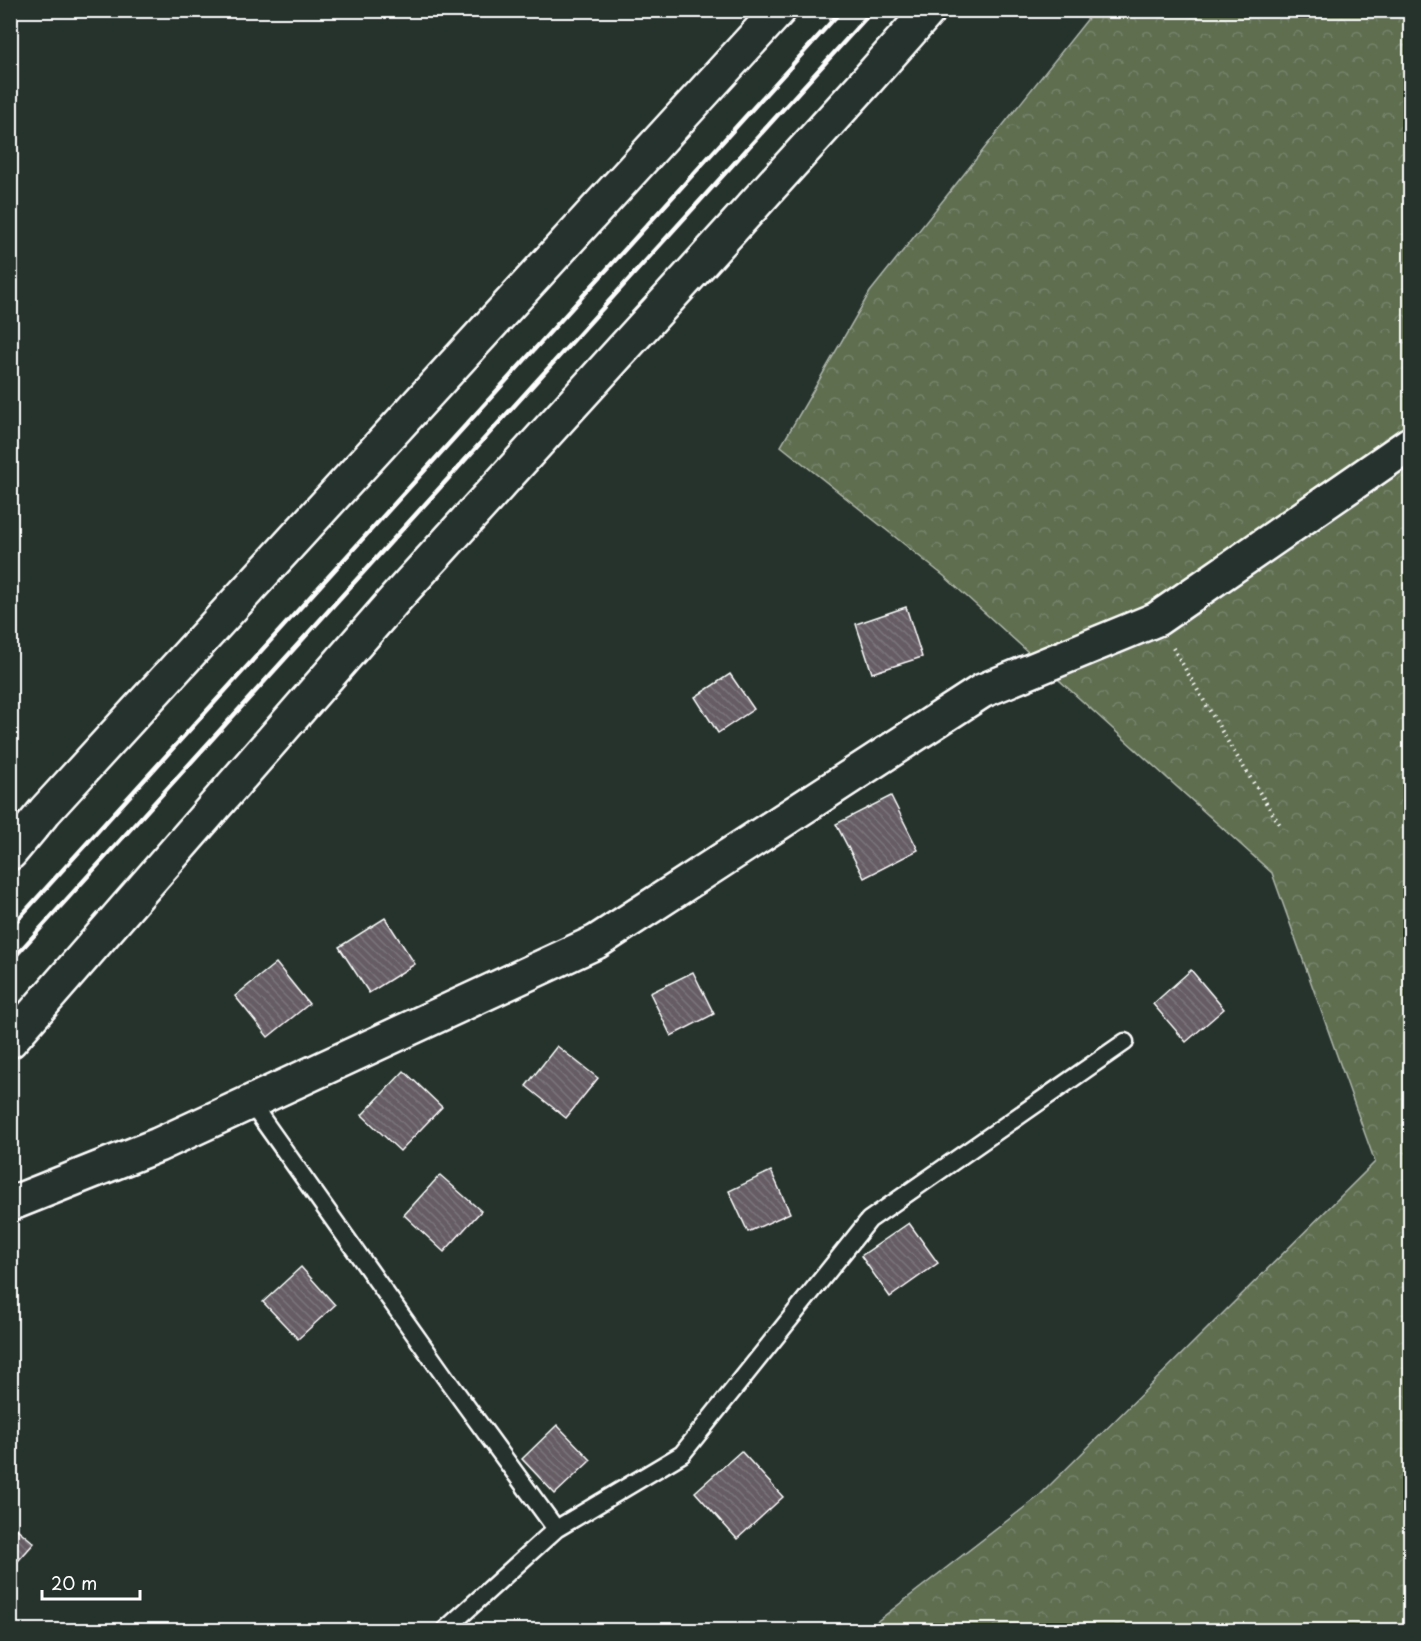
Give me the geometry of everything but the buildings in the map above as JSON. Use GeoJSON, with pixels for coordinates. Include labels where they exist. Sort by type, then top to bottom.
{"type":"FeatureCollection","features":[{"type":"Feature","properties":{"kind":"street"},"geometry":{"type":"LineString","coordinates":[[10,853],[45,811],[779,10]]}},
{"type":"Feature","properties":{"kind":"street"},"geometry":{"type":"LineString","coordinates":[[10,1041],[397,597],[863,85],[928,10]]}},
{"type":"Feature","properties":{"kind":"street"},"geometry":{"type":"LineString","coordinates":[[10,1204],[158,1145],[596,942],[982,691],[1156,619],[1410,444]]}},
{"type":"Feature","properties":{"kind":"street"},"geometry":{"type":"LineString","coordinates":[[10,825],[45,811]]}},
{"type":"Feature","properties":{"kind":"lane"},"geometry":{"type":"LineString","coordinates":[[445,1630],[556,1529],[682,1454],[869,1220],[1125,1042]]}},
{"type":"Feature","properties":{"kind":"lane"},"geometry":{"type":"LineString","coordinates":[[250,1102],[556,1529]]}},
{"type":"Feature","properties":{"kind":"path"},"geometry":{"type":"LineString","coordinates":[[1156,619],[1280,825]]}},
{"type":"Feature","properties":{"kind":"green space"},"geometry":{"type":"Polygon","coordinates":[[[1094,11],[1410,11],[1410,1630],[866,1630],[1039,1496],[1375,1162],[1272,873],[944,576],[781,446],[870,292],[1094,11]]]}},
{"type":"Feature","properties":{"kind":"railway"},"geometry":{"type":"LineString","coordinates":[[10,928],[842,10]]}},
{"type":"Feature","properties":{"kind":"railway"},"geometry":{"type":"LineString","coordinates":[[10,962],[873,10]]}}]}
